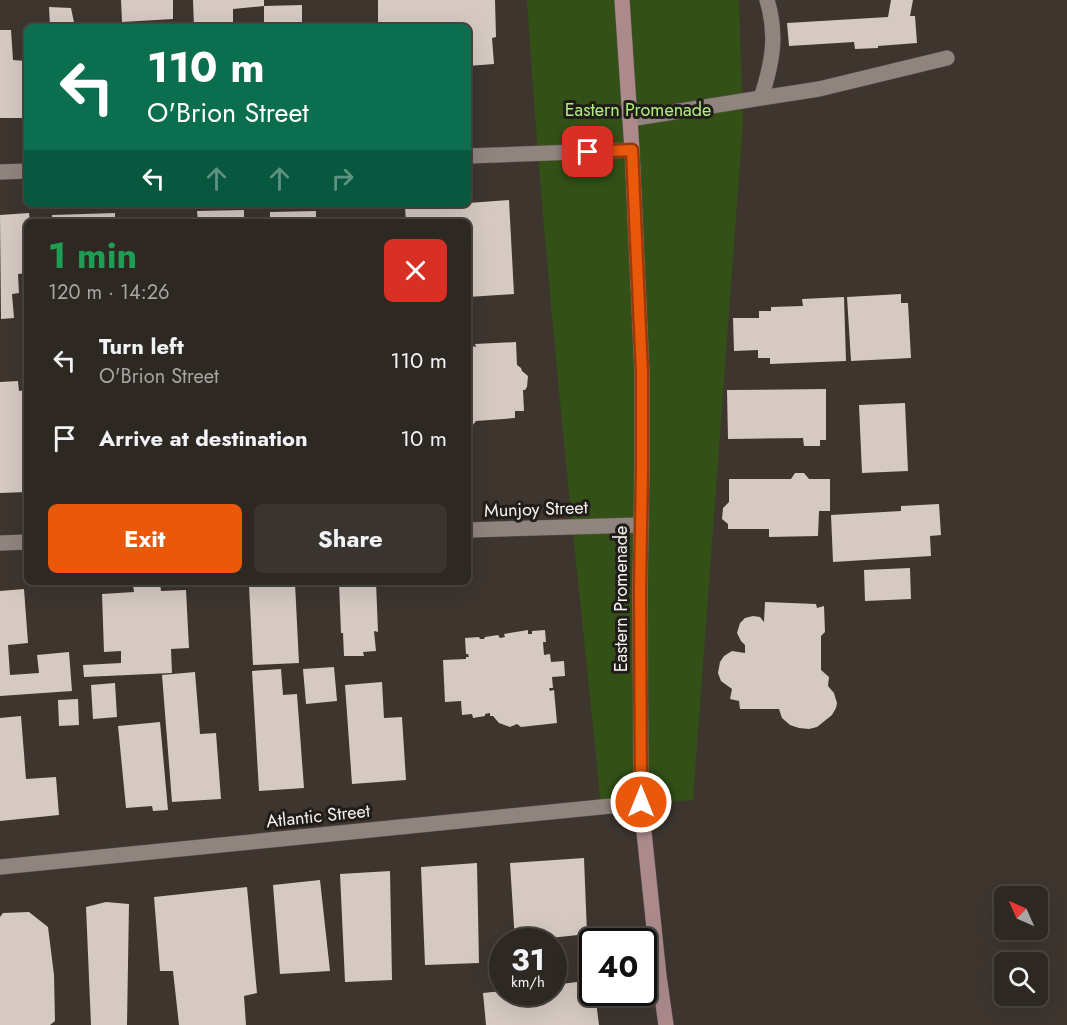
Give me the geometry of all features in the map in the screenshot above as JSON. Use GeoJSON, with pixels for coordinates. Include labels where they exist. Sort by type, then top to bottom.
{"type":"FeatureCollection","features":[{"type":"Feature","properties":{"kind":"street","name":"Eastern Promenade"},"geometry":{"type":"LineString","coordinates":[[622,0],[632,150],[642,373],[641,802],[666,1025]]}},
{"type":"Feature","properties":{"kind":"street"},"geometry":{"type":"LineString","coordinates":[[761,98],[773,52],[770,8],[767,0]]}},
{"type":"Feature","properties":{"kind":"street"},"geometry":{"type":"LineString","coordinates":[[630,119],[819,89],[947,58]]}},
{"type":"Feature","properties":{"kind":"street"},"geometry":{"type":"LineString","coordinates":[[471,156],[632,150]]}},
{"type":"Feature","properties":{"kind":"street"},"geometry":{"type":"LineString","coordinates":[[0,172],[24,171]]}},
{"type":"Feature","properties":{"kind":"street","name":"Munjoy Street"},"geometry":{"type":"LineString","coordinates":[[471,530],[640,525]]}},
{"type":"Feature","properties":{"kind":"street"},"geometry":{"type":"LineString","coordinates":[[0,543],[24,542]]}},
{"type":"Feature","properties":{"kind":"street","name":"Atlantic Street"},"geometry":{"type":"LineString","coordinates":[[0,867],[641,802]]}},
{"type":"Feature","properties":{"kind":"green space","name":"Eastern Promenade"},"geometry":{"type":"Polygon","coordinates":[[[527,0],[739,0],[743,123],[693,800],[601,807],[551,303],[527,0]]]}},
{"type":"Feature","properties":{"kind":"building"},"geometry":{"type":"Polygon","coordinates":[[[121,0],[173,0],[173,19],[122,22],[121,0]]]}},
{"type":"Feature","properties":{"kind":"building"},"geometry":{"type":"Polygon","coordinates":[[[193,0],[264,0],[264,6],[233,9],[233,24],[194,24],[193,0]]]}},
{"type":"Feature","properties":{"kind":"building"},"geometry":{"type":"Polygon","coordinates":[[[378,0],[495,0],[496,37],[492,38],[494,64],[471,66],[471,24],[378,24],[378,0]]]}},
{"type":"Feature","properties":{"kind":"building"},"geometry":{"type":"Polygon","coordinates":[[[891,0],[913,0],[910,16],[915,16],[917,43],[855,49],[854,42],[789,46],[787,23],[888,17],[891,0]]]}},
{"type":"Feature","properties":{"kind":"building"},"geometry":{"type":"Polygon","coordinates":[[[302,5],[302,24],[264,24],[264,6],[302,5]]]}},
{"type":"Feature","properties":{"kind":"building"},"geometry":{"type":"Polygon","coordinates":[[[49,7],[71,8],[74,24],[50,24],[49,7]]]}},
{"type":"Feature","properties":{"kind":"building"},"geometry":{"type":"Polygon","coordinates":[[[0,30],[11,30],[13,60],[24,61],[24,118],[0,118],[0,30]]]}},
{"type":"Feature","properties":{"kind":"building"},"geometry":{"type":"Polygon","coordinates":[[[509,200],[514,294],[471,297],[471,219],[406,219],[405,207],[471,207],[471,203],[509,200]]]}},
{"type":"Feature","properties":{"kind":"building"},"geometry":{"type":"Polygon","coordinates":[[[244,210],[244,219],[198,219],[197,211],[244,210]]]}},
{"type":"Feature","properties":{"kind":"building"},"geometry":{"type":"Polygon","coordinates":[[[316,211],[316,219],[270,219],[270,212],[316,211]]]}},
{"type":"Feature","properties":{"kind":"building"},"geometry":{"type":"Polygon","coordinates":[[[29,213],[30,219],[24,219],[24,273],[18,274],[19,293],[12,294],[14,318],[1,319],[0,215],[29,213]]]}},
{"type":"Feature","properties":{"kind":"building"},"geometry":{"type":"Polygon","coordinates":[[[115,213],[115,219],[52,219],[52,215],[115,213]]]}},
{"type":"Feature","properties":{"kind":"building"},"geometry":{"type":"Polygon","coordinates":[[[901,294],[901,303],[908,303],[911,358],[851,361],[847,297],[901,294]]]}},
{"type":"Feature","properties":{"kind":"building"},"geometry":{"type":"Polygon","coordinates":[[[844,297],[846,361],[770,364],[770,358],[758,358],[758,350],[734,351],[733,318],[759,318],[759,311],[771,311],[771,307],[803,306],[802,299],[844,297]]]}},
{"type":"Feature","properties":{"kind":"building"},"geometry":{"type":"Polygon","coordinates":[[[516,342],[517,365],[528,376],[527,387],[523,390],[524,411],[515,411],[515,418],[476,421],[471,426],[471,345],[476,347],[475,344],[516,342]]]}},
{"type":"Feature","properties":{"kind":"building"},"geometry":{"type":"Polygon","coordinates":[[[18,381],[19,391],[24,390],[24,492],[0,493],[0,382],[18,381]]]}},
{"type":"Feature","properties":{"kind":"building"},"geometry":{"type":"Polygon","coordinates":[[[826,389],[826,440],[820,440],[820,446],[804,446],[803,438],[728,439],[727,390],[826,389]]]}},
{"type":"Feature","properties":{"kind":"building"},"geometry":{"type":"Polygon","coordinates":[[[905,403],[908,471],[862,473],[859,405],[905,403]]]}},
{"type":"Feature","properties":{"kind":"building"},"geometry":{"type":"Polygon","coordinates":[[[795,473],[804,473],[809,479],[830,479],[830,511],[819,511],[818,536],[769,537],[769,529],[728,529],[728,524],[722,519],[723,508],[729,502],[729,479],[791,479],[795,473]]]}},
{"type":"Feature","properties":{"kind":"building"},"geometry":{"type":"Polygon","coordinates":[[[939,504],[941,535],[930,536],[931,556],[833,562],[831,515],[901,511],[901,506],[939,504]]]}},
{"type":"Feature","properties":{"kind":"building"},"geometry":{"type":"Polygon","coordinates":[[[910,568],[911,599],[865,601],[864,570],[910,568]]]}},
{"type":"Feature","properties":{"kind":"building"},"geometry":{"type":"Polygon","coordinates":[[[133,585],[160,585],[161,591],[186,590],[189,648],[171,649],[172,673],[84,677],[83,665],[121,663],[121,651],[104,652],[102,594],[134,592],[133,585]]]}},
{"type":"Feature","properties":{"kind":"building"},"geometry":{"type":"Polygon","coordinates":[[[295,585],[299,663],[253,665],[249,586],[295,585]]]}},
{"type":"Feature","properties":{"kind":"building"},"geometry":{"type":"Polygon","coordinates":[[[339,585],[376,585],[378,632],[374,631],[376,651],[363,652],[364,656],[344,656],[343,633],[341,633],[339,585]]]}},
{"type":"Feature","properties":{"kind":"building"},"geometry":{"type":"Polygon","coordinates":[[[24,589],[28,643],[8,645],[10,675],[39,673],[37,655],[69,652],[72,691],[0,696],[0,591],[24,589]]]}},
{"type":"Feature","properties":{"kind":"building"},"geometry":{"type":"Polygon","coordinates":[[[765,602],[816,604],[817,608],[824,606],[825,632],[821,636],[821,670],[829,677],[828,686],[834,693],[837,703],[832,715],[817,727],[809,729],[790,725],[782,718],[779,709],[740,709],[739,701],[730,699],[732,689],[721,681],[718,673],[724,656],[732,651],[745,653],[745,645],[737,633],[740,623],[745,618],[753,616],[760,617],[764,622],[765,602]]]}},
{"type":"Feature","properties":{"kind":"building"},"geometry":{"type":"Polygon","coordinates":[[[528,630],[528,634],[532,634],[532,631],[545,630],[544,655],[550,654],[551,662],[564,661],[565,676],[552,677],[553,688],[549,688],[550,691],[554,690],[557,723],[521,727],[517,724],[510,727],[499,723],[493,716],[490,716],[490,713],[473,718],[472,714],[462,715],[461,701],[445,702],[443,660],[469,657],[466,654],[465,638],[484,639],[498,635],[500,638],[505,637],[504,634],[528,630]]]}},
{"type":"Feature","properties":{"kind":"building"},"geometry":{"type":"Polygon","coordinates":[[[334,667],[337,701],[306,704],[303,669],[334,667]]]}},
{"type":"Feature","properties":{"kind":"building"},"geometry":{"type":"Polygon","coordinates":[[[281,669],[283,695],[297,694],[304,788],[259,791],[252,671],[281,669]]]}},
{"type":"Feature","properties":{"kind":"building"},"geometry":{"type":"Polygon","coordinates":[[[195,672],[200,734],[216,733],[221,799],[172,802],[162,675],[195,672]]]}},
{"type":"Feature","properties":{"kind":"building"},"geometry":{"type":"Polygon","coordinates":[[[382,682],[384,718],[402,717],[406,780],[352,784],[345,685],[382,682]]]}},
{"type":"Feature","properties":{"kind":"building"},"geometry":{"type":"Polygon","coordinates":[[[115,683],[117,717],[93,719],[91,685],[115,683]]]}},
{"type":"Feature","properties":{"kind":"building"},"geometry":{"type":"Polygon","coordinates":[[[78,699],[79,725],[59,726],[58,700],[78,699]]]}},
{"type":"Feature","properties":{"kind":"building"},"geometry":{"type":"Polygon","coordinates":[[[21,716],[26,779],[56,777],[59,815],[0,821],[0,718],[21,716]]]}},
{"type":"Feature","properties":{"kind":"building"},"geometry":{"type":"Polygon","coordinates":[[[160,722],[168,810],[153,811],[152,806],[126,808],[118,726],[160,722]]]}},
{"type":"Feature","properties":{"kind":"building"},"geometry":{"type":"Polygon","coordinates":[[[584,858],[587,928],[579,928],[579,935],[567,936],[567,928],[514,928],[510,863],[584,858]]]}},
{"type":"Feature","properties":{"kind":"building"},"geometry":{"type":"Polygon","coordinates":[[[477,863],[479,963],[425,965],[421,867],[477,863]]]}},
{"type":"Feature","properties":{"kind":"building"},"geometry":{"type":"Polygon","coordinates":[[[390,871],[392,980],[345,982],[340,874],[390,871]]]}},
{"type":"Feature","properties":{"kind":"building"},"geometry":{"type":"Polygon","coordinates":[[[320,880],[330,971],[280,974],[273,885],[320,880]]]}},
{"type":"Feature","properties":{"kind":"building"},"geometry":{"type":"Polygon","coordinates":[[[247,887],[257,993],[244,996],[246,1025],[179,1025],[173,971],[160,971],[154,897],[247,887]]]}},
{"type":"Feature","properties":{"kind":"building"},"geometry":{"type":"Polygon","coordinates":[[[106,902],[129,904],[127,1025],[91,1025],[86,907],[106,902]]]}},
{"type":"Feature","properties":{"kind":"building"},"geometry":{"type":"Polygon","coordinates":[[[29,912],[48,927],[54,975],[55,1021],[50,1025],[0,1025],[0,917],[3,913],[29,912]]]}},
{"type":"Feature","properties":{"kind":"building"},"geometry":{"type":"Polygon","coordinates":[[[579,982],[579,1006],[597,1006],[599,1025],[486,1025],[483,993],[489,992],[489,1006],[567,1006],[567,983],[579,982]]]}},
{"type":"Feature","properties":{"kind":"route"},"geometry":{"type":"LineString","coordinates":[[588,152],[632,150],[642,373],[641,802]]}}]}
